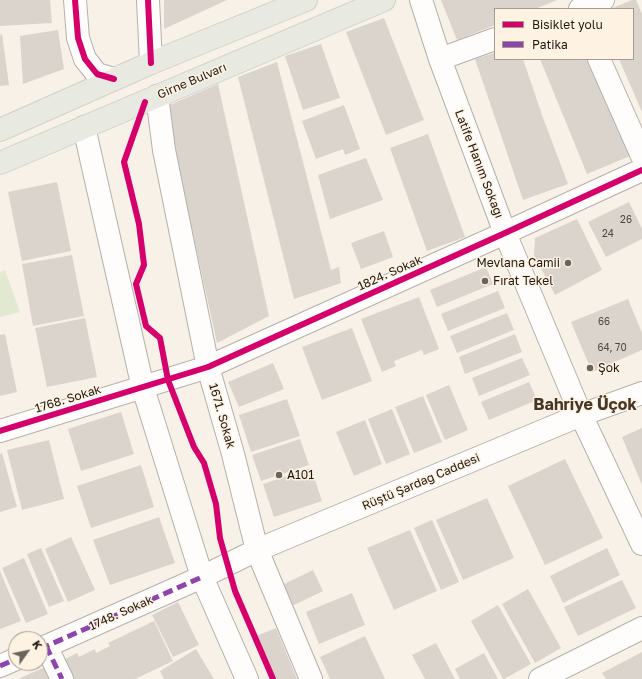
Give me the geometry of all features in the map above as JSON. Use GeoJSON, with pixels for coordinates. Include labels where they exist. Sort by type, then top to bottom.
{"type":"FeatureCollection","features":[{"type":"Feature","properties":{"kind":"main road"},"geometry":{"type":"LineString","coordinates":[[0,130],[151,63],[306,0]]}},
{"type":"Feature","properties":{"kind":"main road","name":"Girne Bulvarı"},"geometry":{"type":"LineString","coordinates":[[0,163],[384,0]]}},
{"type":"Feature","properties":{"kind":"street"},"geometry":{"type":"LineString","coordinates":[[75,0],[78,38],[85,59],[98,74],[114,79]]}},
{"type":"Feature","properties":{"kind":"street"},"geometry":{"type":"LineString","coordinates":[[148,0],[151,63]]}},
{"type":"Feature","properties":{"kind":"street","name":"Latife Hanım Sokağı"},"geometry":{"type":"LineString","coordinates":[[421,0],[440,59],[505,233],[581,415],[642,544]]}},
{"type":"Feature","properties":{"kind":"street"},"geometry":{"type":"LineString","coordinates":[[582,8],[603,0]]}},
{"type":"Feature","properties":{"kind":"street"},"geometry":{"type":"LineString","coordinates":[[440,59],[494,39]]}},
{"type":"Feature","properties":{"kind":"street"},"geometry":{"type":"LineString","coordinates":[[599,60],[642,156]]}},
{"type":"Feature","properties":{"kind":"street","name":"1671. Sokak"},"geometry":{"type":"LineString","coordinates":[[157,96],[164,150],[208,367],[257,550],[311,679]]}},
{"type":"Feature","properties":{"kind":"street"},"geometry":{"type":"LineString","coordinates":[[84,127],[143,388],[202,577],[247,679]]}},
{"type":"Feature","properties":{"kind":"street","name":"1824. Sokak"},"geometry":{"type":"LineString","coordinates":[[143,388],[208,367],[642,170]]}},
{"type":"Feature","properties":{"kind":"street","name":"1768. Sokak"},"geometry":{"type":"LineString","coordinates":[[0,431],[143,388]]}},
{"type":"Feature","properties":{"kind":"street","name":"Rüştü Şardağ Caddesi"},"geometry":{"type":"LineString","coordinates":[[202,577],[257,550],[581,415],[642,393]]}},
{"type":"Feature","properties":{"kind":"street","name":"1748. Sokak"},"geometry":{"type":"LineString","coordinates":[[48,645],[202,577]]}},
{"type":"Feature","properties":{"kind":"street"},"geometry":{"type":"LineString","coordinates":[[540,679],[642,628]]}},
{"type":"Feature","properties":{"kind":"street"},"geometry":{"type":"LineString","coordinates":[[48,655],[62,679]]}},
{"type":"Feature","properties":{"kind":"green space"},"geometry":{"type":"Polygon","coordinates":[[[5,270],[20,312],[0,317],[0,272],[5,270]]]}},
{"type":"Feature","properties":{"kind":"building"},"geometry":{"type":"Polygon","coordinates":[[[0,0],[50,0],[52,23],[0,26],[0,0]]]}},
{"type":"Feature","properties":{"kind":"building"},"geometry":{"type":"Polygon","coordinates":[[[164,0],[227,0],[164,29],[164,0]]]}},
{"type":"Feature","properties":{"kind":"building"},"geometry":{"type":"Polygon","coordinates":[[[441,0],[557,0],[537,8],[494,8],[494,25],[457,40],[441,0]]]}},
{"type":"Feature","properties":{"kind":"building"},"geometry":{"type":"Polygon","coordinates":[[[632,0],[636,0],[642,14],[642,112],[619,60],[634,60],[634,8],[612,8],[632,0]]]}},
{"type":"Feature","properties":{"kind":"building"},"geometry":{"type":"Polygon","coordinates":[[[384,18],[424,120],[386,135],[346,32],[384,18]]]}},
{"type":"Feature","properties":{"kind":"building"},"geometry":{"type":"Polygon","coordinates":[[[58,30],[64,69],[23,84],[20,36],[58,30]]]}},
{"type":"Feature","properties":{"kind":"building"},"geometry":{"type":"Polygon","coordinates":[[[2,34],[9,85],[0,86],[0,35],[2,34]]]}},
{"type":"Feature","properties":{"kind":"building"},"geometry":{"type":"Polygon","coordinates":[[[321,44],[340,98],[303,110],[285,56],[321,44]]]}},
{"type":"Feature","properties":{"kind":"building"},"geometry":{"type":"Polygon","coordinates":[[[494,53],[494,60],[523,60],[568,184],[523,200],[475,59],[494,53]]]}},
{"type":"Feature","properties":{"kind":"building"},"geometry":{"type":"Polygon","coordinates":[[[540,60],[587,60],[630,156],[587,174],[540,60]]]}},
{"type":"Feature","properties":{"kind":"building"},"geometry":{"type":"Polygon","coordinates":[[[277,62],[331,270],[339,267],[341,283],[294,299],[238,77],[277,62]]]}},
{"type":"Feature","properties":{"kind":"building"},"geometry":{"type":"Polygon","coordinates":[[[218,84],[269,316],[217,343],[165,107],[218,84]]]}},
{"type":"Feature","properties":{"kind":"building"},"geometry":{"type":"Polygon","coordinates":[[[344,105],[360,149],[345,155],[343,149],[316,159],[302,121],[344,105]]]}},
{"type":"Feature","properties":{"kind":"building"},"geometry":{"type":"Polygon","coordinates":[[[428,134],[465,237],[427,251],[390,148],[428,134]]]}},
{"type":"Feature","properties":{"kind":"building"},"geometry":{"type":"Polygon","coordinates":[[[366,158],[383,200],[330,219],[318,175],[366,158]]]}},
{"type":"Feature","properties":{"kind":"building"},"geometry":{"type":"Polygon","coordinates":[[[57,182],[71,251],[22,261],[8,192],[57,182]]]}},
{"type":"Feature","properties":{"kind":"building"},"geometry":{"type":"Polygon","coordinates":[[[629,202],[642,229],[642,239],[606,257],[588,222],[629,202]]]}},
{"type":"Feature","properties":{"kind":"building","name":"Mevlana Camii"},"geometry":{"type":"Polygon","coordinates":[[[577,219],[602,270],[555,295],[534,255],[535,238],[577,219]]]}},
{"type":"Feature","properties":{"kind":"building"},"geometry":{"type":"Polygon","coordinates":[[[384,231],[393,257],[361,269],[351,243],[384,231]]]}},
{"type":"Feature","properties":{"kind":"building"},"geometry":{"type":"Polygon","coordinates":[[[72,255],[84,316],[33,326],[22,264],[72,255]]]}},
{"type":"Feature","properties":{"kind":"building"},"geometry":{"type":"Polygon","coordinates":[[[486,267],[493,284],[437,307],[430,290],[486,267]]]}},
{"type":"Feature","properties":{"kind":"building"},"geometry":{"type":"Polygon","coordinates":[[[498,291],[505,308],[448,331],[441,314],[498,291]]]}},
{"type":"Feature","properties":{"kind":"building"},"geometry":{"type":"Polygon","coordinates":[[[419,297],[439,349],[424,355],[422,350],[394,361],[396,366],[382,372],[361,319],[419,297]]]}},
{"type":"Feature","properties":{"kind":"building"},"geometry":{"type":"Polygon","coordinates":[[[628,299],[642,333],[642,350],[592,372],[571,322],[628,299]]]}},
{"type":"Feature","properties":{"kind":"building"},"geometry":{"type":"Polygon","coordinates":[[[507,313],[514,330],[457,353],[450,336],[507,313]]]}},
{"type":"Feature","properties":{"kind":"building"},"geometry":{"type":"Polygon","coordinates":[[[85,318],[97,377],[47,387],[35,328],[85,318]]]}},
{"type":"Feature","properties":{"kind":"building"},"geometry":{"type":"Polygon","coordinates":[[[352,328],[372,381],[322,400],[302,347],[352,328]]]}},
{"type":"Feature","properties":{"kind":"building"},"geometry":{"type":"Polygon","coordinates":[[[5,334],[17,392],[0,396],[0,335],[5,334]]]}},
{"type":"Feature","properties":{"kind":"building"},"geometry":{"type":"Polygon","coordinates":[[[515,334],[522,352],[465,374],[459,357],[515,334]]]}},
{"type":"Feature","properties":{"kind":"building"},"geometry":{"type":"Polygon","coordinates":[[[522,358],[530,375],[479,396],[472,378],[522,358]]]}},
{"type":"Feature","properties":{"kind":"building"},"geometry":{"type":"Polygon","coordinates":[[[273,363],[284,389],[239,407],[228,382],[273,363]]]}},
{"type":"Feature","properties":{"kind":"building"},"geometry":{"type":"Polygon","coordinates":[[[529,382],[537,400],[489,420],[481,402],[529,382]]]}},
{"type":"Feature","properties":{"kind":"building"},"geometry":{"type":"Polygon","coordinates":[[[449,385],[468,430],[445,440],[426,395],[449,385]]]}},
{"type":"Feature","properties":{"kind":"building"},"geometry":{"type":"Polygon","coordinates":[[[423,396],[442,442],[414,453],[395,407],[423,396]]]}},
{"type":"Feature","properties":{"kind":"building"},"geometry":{"type":"Polygon","coordinates":[[[287,399],[300,436],[251,452],[239,415],[287,399]]]}},
{"type":"Feature","properties":{"kind":"building"},"geometry":{"type":"Polygon","coordinates":[[[392,409],[410,454],[386,464],[368,419],[392,409]]]}},
{"type":"Feature","properties":{"kind":"building"},"geometry":{"type":"Polygon","coordinates":[[[121,412],[134,454],[81,471],[68,429],[121,412]]]}},
{"type":"Feature","properties":{"kind":"building"},"geometry":{"type":"Polygon","coordinates":[[[365,420],[382,464],[354,476],[336,432],[365,420]]]}},
{"type":"Feature","properties":{"kind":"building"},"geometry":{"type":"Polygon","coordinates":[[[642,428],[642,485],[622,437],[642,428]]]}},
{"type":"Feature","properties":{"kind":"building"},"geometry":{"type":"Polygon","coordinates":[[[300,439],[309,465],[261,481],[252,455],[300,439]]]}},
{"type":"Feature","properties":{"kind":"building"},"geometry":{"type":"Polygon","coordinates":[[[49,440],[64,499],[22,510],[7,450],[49,440]]]}},
{"type":"Feature","properties":{"kind":"building"},"geometry":{"type":"Polygon","coordinates":[[[2,453],[17,507],[0,512],[0,454],[2,453]]]}},
{"type":"Feature","properties":{"kind":"building"},"geometry":{"type":"Polygon","coordinates":[[[565,459],[603,538],[545,565],[508,486],[565,459]]]}},
{"type":"Feature","properties":{"kind":"building"},"geometry":{"type":"Polygon","coordinates":[[[141,465],[154,507],[91,528],[77,486],[141,465]]]}},
{"type":"Feature","properties":{"kind":"building"},"geometry":{"type":"Polygon","coordinates":[[[311,468],[322,501],[274,517],[263,484],[311,468]]]}},
{"type":"Feature","properties":{"kind":"building"},"geometry":{"type":"Polygon","coordinates":[[[487,498],[514,558],[463,580],[436,520],[487,498]]]}},
{"type":"Feature","properties":{"kind":"building"},"geometry":{"type":"Polygon","coordinates":[[[159,517],[175,563],[110,585],[93,540],[159,517]]]}},
{"type":"Feature","properties":{"kind":"building"},"geometry":{"type":"Polygon","coordinates":[[[432,520],[459,582],[441,590],[414,528],[432,520]]]}},
{"type":"Feature","properties":{"kind":"building"},"geometry":{"type":"Polygon","coordinates":[[[410,530],[437,591],[394,610],[367,548],[410,530]]]}},
{"type":"Feature","properties":{"kind":"building"},"geometry":{"type":"Polygon","coordinates":[[[71,537],[95,590],[68,602],[45,549],[71,537]]]}},
{"type":"Feature","properties":{"kind":"building"},"geometry":{"type":"Polygon","coordinates":[[[41,548],[64,601],[49,607],[27,554],[41,548]]]}},
{"type":"Feature","properties":{"kind":"building"},"geometry":{"type":"Polygon","coordinates":[[[607,548],[620,575],[563,603],[550,576],[607,548]]]}},
{"type":"Feature","properties":{"kind":"building"},"geometry":{"type":"Polygon","coordinates":[[[24,558],[48,614],[26,623],[2,568],[24,558]]]}},
{"type":"Feature","properties":{"kind":"building"},"geometry":{"type":"Polygon","coordinates":[[[313,570],[323,591],[290,607],[280,586],[313,570]]]}},
{"type":"Feature","properties":{"kind":"building"},"geometry":{"type":"Polygon","coordinates":[[[0,571],[21,621],[0,629],[0,571]]]}},
{"type":"Feature","properties":{"kind":"building"},"geometry":{"type":"Polygon","coordinates":[[[622,580],[636,608],[578,636],[564,607],[622,580]]]}},
{"type":"Feature","properties":{"kind":"building"},"geometry":{"type":"Polygon","coordinates":[[[528,589],[561,648],[535,663],[502,604],[528,589]]]}},
{"type":"Feature","properties":{"kind":"building"},"geometry":{"type":"Polygon","coordinates":[[[352,593],[365,625],[319,644],[306,612],[352,593]]]}},
{"type":"Feature","properties":{"kind":"building"},"geometry":{"type":"Polygon","coordinates":[[[178,602],[199,645],[173,657],[152,615],[178,602]]]}},
{"type":"Feature","properties":{"kind":"building"},"geometry":{"type":"Polygon","coordinates":[[[498,605],[531,664],[504,679],[471,621],[498,605]]]}},
{"type":"Feature","properties":{"kind":"building"},"geometry":{"type":"Polygon","coordinates":[[[154,621],[173,661],[135,679],[67,679],[59,662],[77,653],[79,657],[95,649],[96,653],[110,646],[108,643],[154,621]]]}},
{"type":"Feature","properties":{"kind":"building"},"geometry":{"type":"Polygon","coordinates":[[[276,628],[297,679],[271,679],[254,637],[276,628]]]}},
{"type":"Feature","properties":{"kind":"building"},"geometry":{"type":"Polygon","coordinates":[[[365,636],[385,679],[330,679],[320,657],[365,636]]]}},
{"type":"Feature","properties":{"kind":"building"},"geometry":{"type":"Polygon","coordinates":[[[436,643],[455,679],[425,679],[412,655],[436,643]]]}},
{"type":"Feature","properties":{"kind":"building"},"geometry":{"type":"Polygon","coordinates":[[[196,649],[214,679],[164,679],[160,671],[196,649]]]}},
{"type":"Feature","properties":{"kind":"building"},"geometry":{"type":"Polygon","coordinates":[[[642,652],[642,679],[606,679],[602,673],[642,652]]]}},
{"type":"Feature","properties":{"kind":"building"},"geometry":{"type":"Polygon","coordinates":[[[484,653],[498,679],[460,679],[455,669],[484,653]]]}},
{"type":"Feature","properties":{"kind":"building"},"geometry":{"type":"Polygon","coordinates":[[[36,671],[47,671],[51,679],[18,679],[36,671]]]}},
{"type":"Feature","properties":{"kind":"marked path"},"geometry":{"type":"LineString","coordinates":[[48,645],[202,577]]}},
{"type":"Feature","properties":{"kind":"marked path"},"geometry":{"type":"LineString","coordinates":[[48,650],[62,679]]}},
{"type":"Feature","properties":{"kind":"marked path"},"geometry":{"type":"LineString","coordinates":[[0,666],[8,662]]}},
{"type":"Feature","properties":{"kind":"cycle path"},"geometry":{"type":"LineString","coordinates":[[75,0],[78,38],[85,59],[97,74],[114,79]]}},
{"type":"Feature","properties":{"kind":"cycle path"},"geometry":{"type":"LineString","coordinates":[[148,0],[151,63]]}},
{"type":"Feature","properties":{"kind":"cycle path"},"geometry":{"type":"LineString","coordinates":[[145,102],[124,162],[139,224],[144,265],[136,284],[146,326],[160,338],[168,380],[194,447],[204,463],[216,504],[220,538],[235,591],[273,679]]}},
{"type":"Feature","properties":{"kind":"cycle path"},"geometry":{"type":"LineString","coordinates":[[0,431],[208,367],[642,170]]}},
{"type":"Feature","properties":{"kind":"place","name":"Mevlana Camii"},"geometry":{"type":"Point","coordinates":[568,263]}},
{"type":"Feature","properties":{"kind":"place","name":"Fırat Tekel"},"geometry":{"type":"Point","coordinates":[485,281]}},
{"type":"Feature","properties":{"kind":"place","name":"Şok"},"geometry":{"type":"Point","coordinates":[590,368]}},
{"type":"Feature","properties":{"kind":"place","name":"A101"},"geometry":{"type":"Point","coordinates":[279,475]}},
{"type":"Feature","properties":{"kind":"district","name":"Bahriye Üçok"},"geometry":{"type":"Point","coordinates":[585,405]}}]}
